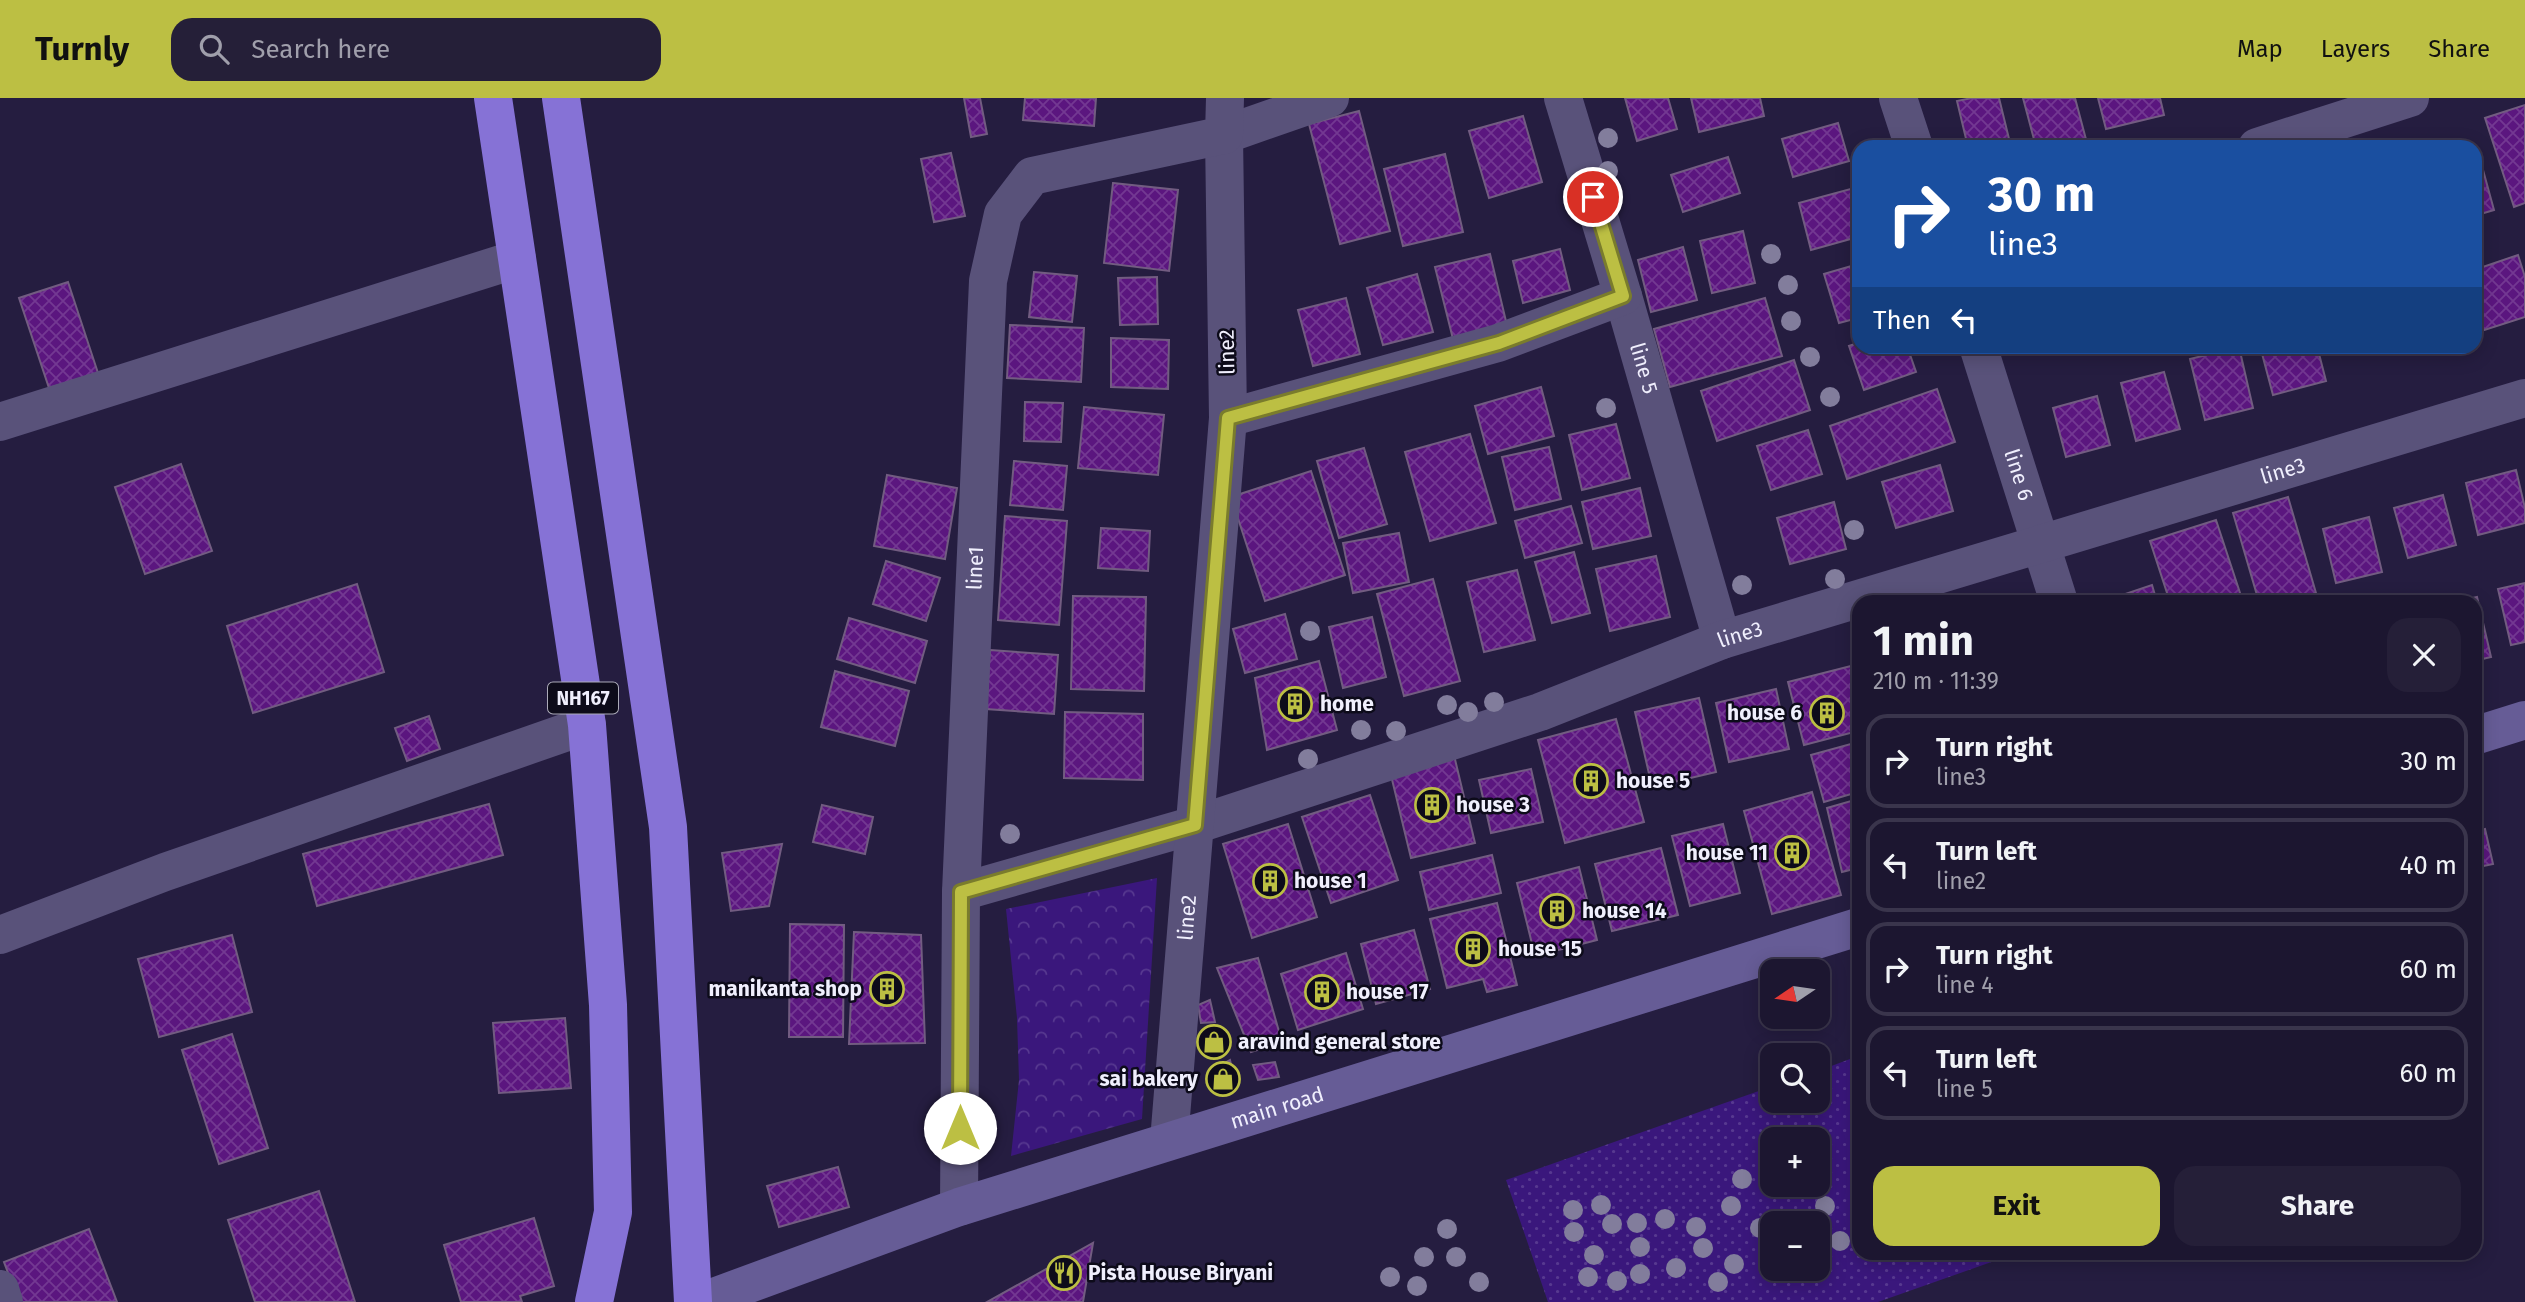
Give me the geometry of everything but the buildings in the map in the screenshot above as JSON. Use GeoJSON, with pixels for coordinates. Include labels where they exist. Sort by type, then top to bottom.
{"type":"FeatureCollection","features":[{"type":"Feature","properties":{"kind":"highway","name":"NH167"},"geometry":{"type":"LineString","coordinates":[[493,98],[587,725],[608,1005],[612,1212],[594,1302]]}},
{"type":"Feature","properties":{"kind":"highway","name":"NH167"},"geometry":{"type":"LineString","coordinates":[[561,98],[668,827],[693,1302]]}},
{"type":"Feature","properties":{"kind":"street"},"geometry":{"type":"LineString","coordinates":[[1225,116],[1330,98]]}},
{"type":"Feature","properties":{"kind":"street","name":"line 5"},"geometry":{"type":"LineString","coordinates":[[1563,98],[1722,640]]}},
{"type":"Feature","properties":{"kind":"street"},"geometry":{"type":"LineString","coordinates":[[1898,98],[1912,140]]}},
{"type":"Feature","properties":{"kind":"street"},"geometry":{"type":"LineString","coordinates":[[2279,140],[2410,98]]}},
{"type":"Feature","properties":{"kind":"street","name":"line2"},"geometry":{"type":"LineString","coordinates":[[1169,1141],[1228,418],[1225,116]]}},
{"type":"Feature","properties":{"kind":"street","name":"line1"},"geometry":{"type":"LineString","coordinates":[[959,1207],[961,892],[988,281],[1003,214],[1032,176],[1225,116]]}},
{"type":"Feature","properties":{"kind":"street"},"geometry":{"type":"LineString","coordinates":[[0,422],[517,259]]}},
{"type":"Feature","properties":{"kind":"street"},"geometry":{"type":"LineString","coordinates":[[1228,418],[1499,343],[1623,296]]}},
{"type":"Feature","properties":{"kind":"street","name":"line 6"},"geometry":{"type":"LineString","coordinates":[[1981,354],[2057,595]]}},
{"type":"Feature","properties":{"kind":"street","name":"line3"},"geometry":{"type":"LineString","coordinates":[[1870,595],[2525,398]]}},
{"type":"Feature","properties":{"kind":"street","name":"line3"},"geometry":{"type":"LineString","coordinates":[[961,892],[1195,825],[1540,712],[1722,640],[1852,600]]}},
{"type":"Feature","properties":{"kind":"street"},"geometry":{"type":"LineString","coordinates":[[2482,733],[2525,720]]}},
{"type":"Feature","properties":{"kind":"street"},"geometry":{"type":"LineString","coordinates":[[0,935],[165,872],[587,725]]}},
{"type":"Feature","properties":{"kind":"street","name":"main road"},"geometry":{"type":"LineString","coordinates":[[700,1302],[959,1207],[1852,929]]}},
{"type":"Feature","properties":{"kind":"street"},"geometry":{"type":"LineString","coordinates":[[0,1289],[4,1302]]}},
{"type":"Feature","properties":{"kind":"green space"},"geometry":{"type":"Polygon","coordinates":[[[1157,878],[1142,1119],[1011,1156],[1019,1080],[1017,1018],[1006,909],[1157,878]]]}},
{"type":"Feature","properties":{"kind":"green space"},"geometry":{"type":"Polygon","coordinates":[[[1852,1058],[1852,1260],[1997,1260],[1878,1302],[1548,1302],[1506,1180],[1760,1091],[1760,1113],[1830,1113],[1830,1066],[1852,1058]]]}},
{"type":"Feature","properties":{"kind":"place","name":"home"},"geometry":{"type":"Point","coordinates":[1295,704]}},
{"type":"Feature","properties":{"kind":"place","name":"house 6"},"geometry":{"type":"Point","coordinates":[1827,713]}},
{"type":"Feature","properties":{"kind":"place","name":"house 5"},"geometry":{"type":"Point","coordinates":[1591,781]}},
{"type":"Feature","properties":{"kind":"place","name":"house 3"},"geometry":{"type":"Point","coordinates":[1432,805]}},
{"type":"Feature","properties":{"kind":"place","name":"house 11"},"geometry":{"type":"Point","coordinates":[1792,853]}},
{"type":"Feature","properties":{"kind":"place","name":"house 1"},"geometry":{"type":"Point","coordinates":[1270,881]}},
{"type":"Feature","properties":{"kind":"place","name":"house 14"},"geometry":{"type":"Point","coordinates":[1557,911]}},
{"type":"Feature","properties":{"kind":"place","name":"house 15"},"geometry":{"type":"Point","coordinates":[1473,949]}},
{"type":"Feature","properties":{"kind":"place","name":"manikanta shop"},"geometry":{"type":"Point","coordinates":[887,989]}},
{"type":"Feature","properties":{"kind":"place","name":"house 17"},"geometry":{"type":"Point","coordinates":[1322,992]}},
{"type":"Feature","properties":{"kind":"place","name":"aravind general store"},"geometry":{"type":"Point","coordinates":[1214,1042]}},
{"type":"Feature","properties":{"kind":"place","name":"sai bakery"},"geometry":{"type":"Point","coordinates":[1223,1079]}},
{"type":"Feature","properties":{"kind":"place","name":"Pista House Biryani"},"geometry":{"type":"Point","coordinates":[1064,1273]}},
{"type":"Feature","properties":{"kind":"route"},"geometry":{"type":"LineString","coordinates":[[960,1128],[961,892],[1195,825],[1228,418],[1499,343],[1623,296],[1593,197]]}}]}
